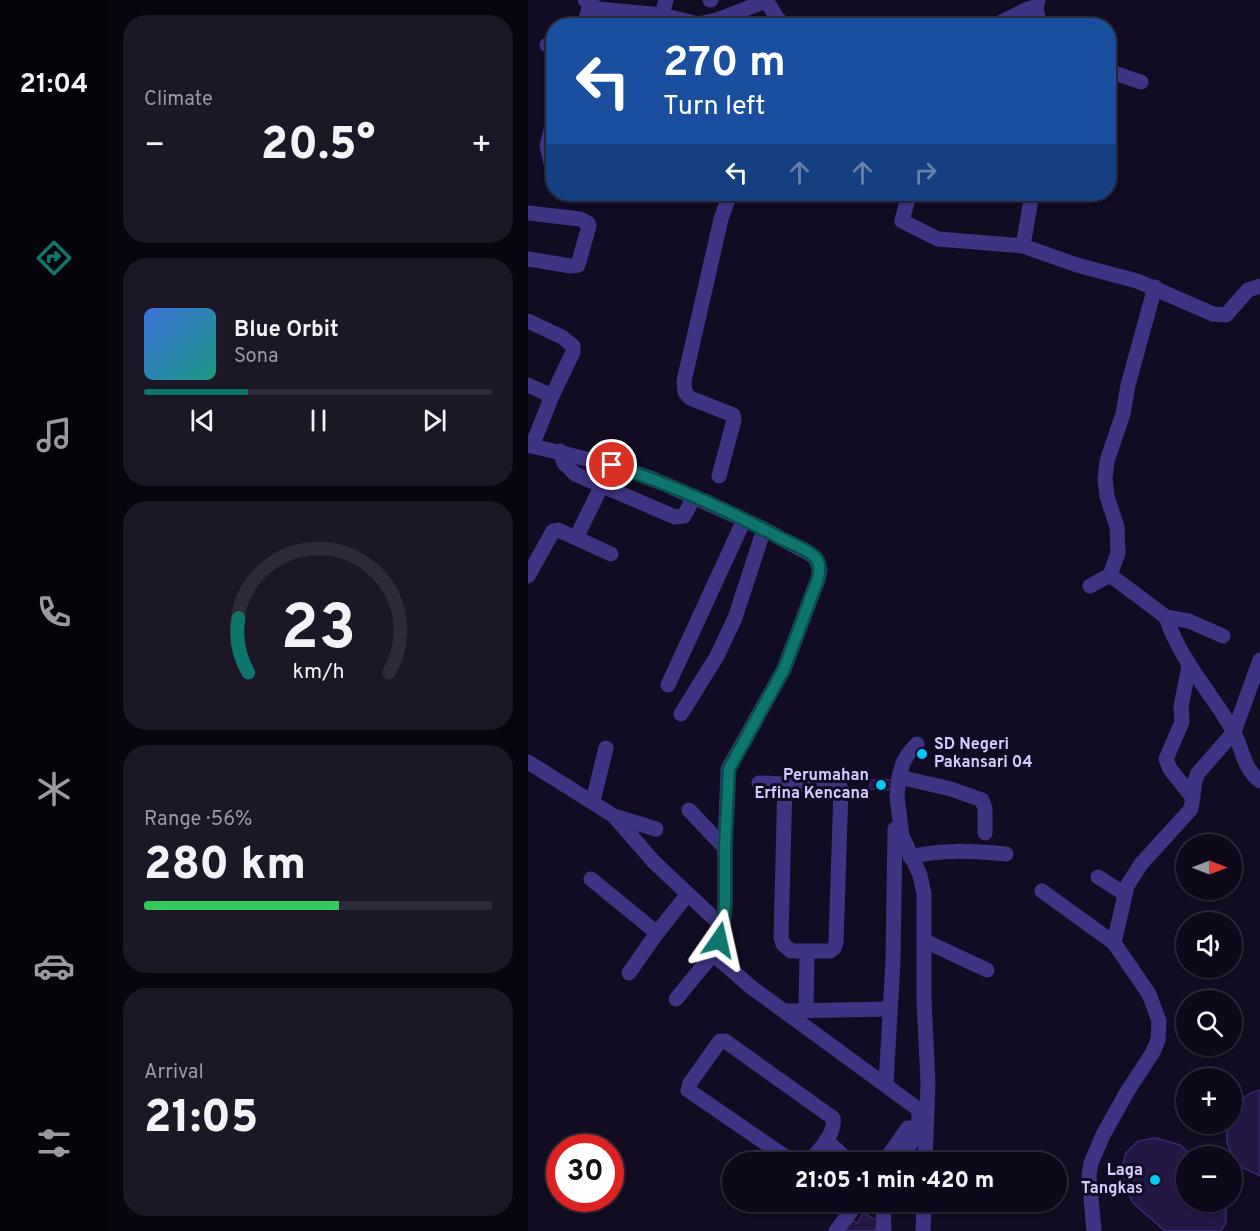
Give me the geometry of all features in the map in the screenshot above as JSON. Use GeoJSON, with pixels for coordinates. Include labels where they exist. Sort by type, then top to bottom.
{"type":"FeatureCollection","features":[{"type":"Feature","properties":{"kind":"street"},"geometry":{"type":"LineString","coordinates":[[662,15],[666,0]]}},
{"type":"Feature","properties":{"kind":"street"},"geometry":{"type":"LineString","coordinates":[[720,18],[766,1],[777,18]]}},
{"type":"Feature","properties":{"kind":"street"},"geometry":{"type":"LineString","coordinates":[[585,18],[587,2],[598,9],[674,18]]}},
{"type":"Feature","properties":{"kind":"street"},"geometry":{"type":"LineString","coordinates":[[1010,18],[1037,4]]}},
{"type":"Feature","properties":{"kind":"street"},"geometry":{"type":"LineString","coordinates":[[1116,74],[1141,82]]}},
{"type":"Feature","properties":{"kind":"street"},"geometry":{"type":"LineString","coordinates":[[719,476],[734,420],[733,415],[690,399],[685,392],[684,381],[728,201]]}},
{"type":"Feature","properties":{"kind":"street"},"geometry":{"type":"LineString","coordinates":[[907,201],[902,219],[904,224],[938,239],[1023,246],[1077,265],[1155,287],[1194,307],[1219,316],[1229,313],[1248,290],[1260,286]]}},
{"type":"Feature","properties":{"kind":"street"},"geometry":{"type":"LineString","coordinates":[[1023,246],[1031,201]]}},
{"type":"Feature","properties":{"kind":"street"},"geometry":{"type":"LineString","coordinates":[[528,213],[585,220],[589,230],[578,265],[571,266],[528,258]]}},
{"type":"Feature","properties":{"kind":"street"},"geometry":{"type":"LineString","coordinates":[[1090,586],[1110,575],[1118,553],[1119,537],[1105,479],[1107,461],[1123,414],[1128,385],[1155,287]]}},
{"type":"Feature","properties":{"kind":"street"},"geometry":{"type":"LineString","coordinates":[[528,321],[562,337],[573,346],[573,352],[530,445],[651,478],[764,529],[815,557],[820,570],[805,617],[784,669],[731,762],[725,848],[726,881],[723,927],[713,954],[676,999]]}},
{"type":"Feature","properties":{"kind":"street"},"geometry":{"type":"LineString","coordinates":[[528,385],[552,396]]}},
{"type":"Feature","properties":{"kind":"street"},"geometry":{"type":"LineString","coordinates":[[560,452],[569,469],[675,517],[684,516],[694,497]]}},
{"type":"Feature","properties":{"kind":"street"},"geometry":{"type":"LineString","coordinates":[[576,538],[602,485]]}},
{"type":"Feature","properties":{"kind":"street"},"geometry":{"type":"LineString","coordinates":[[668,685],[744,520]]}},
{"type":"Feature","properties":{"kind":"street"},"geometry":{"type":"LineString","coordinates":[[681,714],[717,656],[735,618],[764,529]]}},
{"type":"Feature","properties":{"kind":"street"},"geometry":{"type":"LineString","coordinates":[[528,576],[553,531],[558,530],[611,554]]}},
{"type":"Feature","properties":{"kind":"street"},"geometry":{"type":"LineString","coordinates":[[1110,575],[1166,617],[1189,621],[1223,636]]}},
{"type":"Feature","properties":{"kind":"street"},"geometry":{"type":"LineString","coordinates":[[1166,617],[1176,644],[1234,732],[1246,766],[1260,781]]}},
{"type":"Feature","properties":{"kind":"street"},"geometry":{"type":"LineString","coordinates":[[1114,943],[1125,894],[1133,874],[1191,809],[1198,773],[1234,732],[1260,660]]}},
{"type":"Feature","properties":{"kind":"street"},"geometry":{"type":"LineString","coordinates":[[1189,666],[1181,707],[1182,722],[1166,759],[1170,769],[1193,798]]}},
{"type":"Feature","properties":{"kind":"street"},"geometry":{"type":"LineString","coordinates":[[886,1084],[894,911],[896,777],[908,754],[917,744]]}},
{"type":"Feature","properties":{"kind":"street"},"geometry":{"type":"LineString","coordinates":[[593,801],[606,748]]}},
{"type":"Feature","properties":{"kind":"street"},"geometry":{"type":"LineString","coordinates":[[528,762],[614,816],[654,862],[723,927]]}},
{"type":"Feature","properties":{"kind":"street"},"geometry":{"type":"LineString","coordinates":[[896,777],[951,789],[982,800],[985,804],[984,833]]}},
{"type":"Feature","properties":{"kind":"street"},"geometry":{"type":"LineString","coordinates":[[896,777],[902,836],[922,883],[928,1083],[925,1152]]}},
{"type":"Feature","properties":{"kind":"street"},"geometry":{"type":"LineString","coordinates":[[759,783],[785,783],[836,786],[841,789],[836,944],[830,951],[788,950],[781,937],[785,783]]}},
{"type":"Feature","properties":{"kind":"street"},"geometry":{"type":"LineString","coordinates":[[689,810],[725,848]]}},
{"type":"Feature","properties":{"kind":"street"},"geometry":{"type":"LineString","coordinates":[[614,816],[656,829]]}},
{"type":"Feature","properties":{"kind":"street"},"geometry":{"type":"LineString","coordinates":[[910,856],[952,850],[1006,854]]}},
{"type":"Feature","properties":{"kind":"street"},"geometry":{"type":"LineString","coordinates":[[1098,876],[1125,894]]}},
{"type":"Feature","properties":{"kind":"street"},"geometry":{"type":"LineString","coordinates":[[591,879],[657,933]]}},
{"type":"Feature","properties":{"kind":"street"},"geometry":{"type":"LineString","coordinates":[[1042,891],[1114,943],[1149,994],[1159,1022],[1158,1040],[1153,1052],[1127,1092],[1103,1135],[1091,1163],[1089,1175],[1097,1229]]}},
{"type":"Feature","properties":{"kind":"street"},"geometry":{"type":"LineString","coordinates":[[629,973],[687,895]]}},
{"type":"Feature","properties":{"kind":"street"},"geometry":{"type":"LineString","coordinates":[[925,942],[987,970]]}},
{"type":"Feature","properties":{"kind":"street"},"geometry":{"type":"LineString","coordinates":[[806,1010],[807,952]]}},
{"type":"Feature","properties":{"kind":"street"},"geometry":{"type":"LineString","coordinates":[[713,954],[751,987],[918,1109],[919,1120],[916,1136],[906,1152]]}},
{"type":"Feature","properties":{"kind":"street"},"geometry":{"type":"LineString","coordinates":[[786,1011],[889,1009]]}},
{"type":"Feature","properties":{"kind":"street"},"geometry":{"type":"LineString","coordinates":[[778,1152],[690,1092],[688,1086],[719,1042],[725,1041],[833,1118],[833,1128],[816,1152]]}},
{"type":"Feature","properties":{"kind":"street"},"geometry":{"type":"LineString","coordinates":[[891,1152],[908,1128],[916,1128]]}},
{"type":"Feature","properties":{"kind":"street"},"geometry":{"type":"LineString","coordinates":[[822,1145],[827,1152]]}},
{"type":"Feature","properties":{"kind":"street"},"geometry":{"type":"LineString","coordinates":[[822,1145],[834,1152]]}},
{"type":"Feature","properties":{"kind":"street"},"geometry":{"type":"LineString","coordinates":[[836,1231],[850,1212]]}},
{"type":"Feature","properties":{"kind":"street"},"geometry":{"type":"LineString","coordinates":[[883,1212],[884,1231]]}},
{"type":"Feature","properties":{"kind":"street"},"geometry":{"type":"LineString","coordinates":[[923,1231],[924,1212]]}},
{"type":"Feature","properties":{"kind":"building","name":"Perumahan Erfina Kencana"},"geometry":{"type":"Polygon","coordinates":[[[870,780],[892,780],[892,790],[870,789],[870,780]]]}},
{"type":"Feature","properties":{"kind":"building"},"geometry":{"type":"Polygon","coordinates":[[[1260,1090],[1260,1176],[1242,1167],[1242,1146],[1228,1146],[1227,1143],[1227,1134],[1242,1134],[1242,1099],[1260,1090]]]}},
{"type":"Feature","properties":{"kind":"building","name":"Laga Tangkas"},"geometry":{"type":"Polygon","coordinates":[[[1156,1138],[1181,1146],[1176,1146],[1176,1212],[1226,1212],[1226,1222],[1221,1231],[1165,1231],[1133,1203],[1125,1189],[1122,1171],[1125,1154],[1138,1141],[1156,1138]]]}},
{"type":"Feature","properties":{"kind":"building"},"geometry":{"type":"Polygon","coordinates":[[[863,1213],[879,1221],[875,1230],[877,1231],[842,1231],[849,1219],[858,1223],[863,1213]]]}},
{"type":"Feature","properties":{"kind":"place","name":"SD Negeri Pakansari 04"},"geometry":{"type":"Point","coordinates":[922,754]}},
{"type":"Feature","properties":{"kind":"place","name":"Perumahan Erfina Kencana"},"geometry":{"type":"Point","coordinates":[881,785]}},
{"type":"Feature","properties":{"kind":"place","name":"Laga Tangkas"},"geometry":{"type":"Point","coordinates":[1155,1180]}},
{"type":"Feature","properties":{"kind":"route"},"geometry":{"type":"LineString","coordinates":[[612,465],[651,478],[764,529],[810,554],[818,561],[820,570],[818,579],[784,669],[729,769],[725,904],[723,927],[719,940]]}}]}
